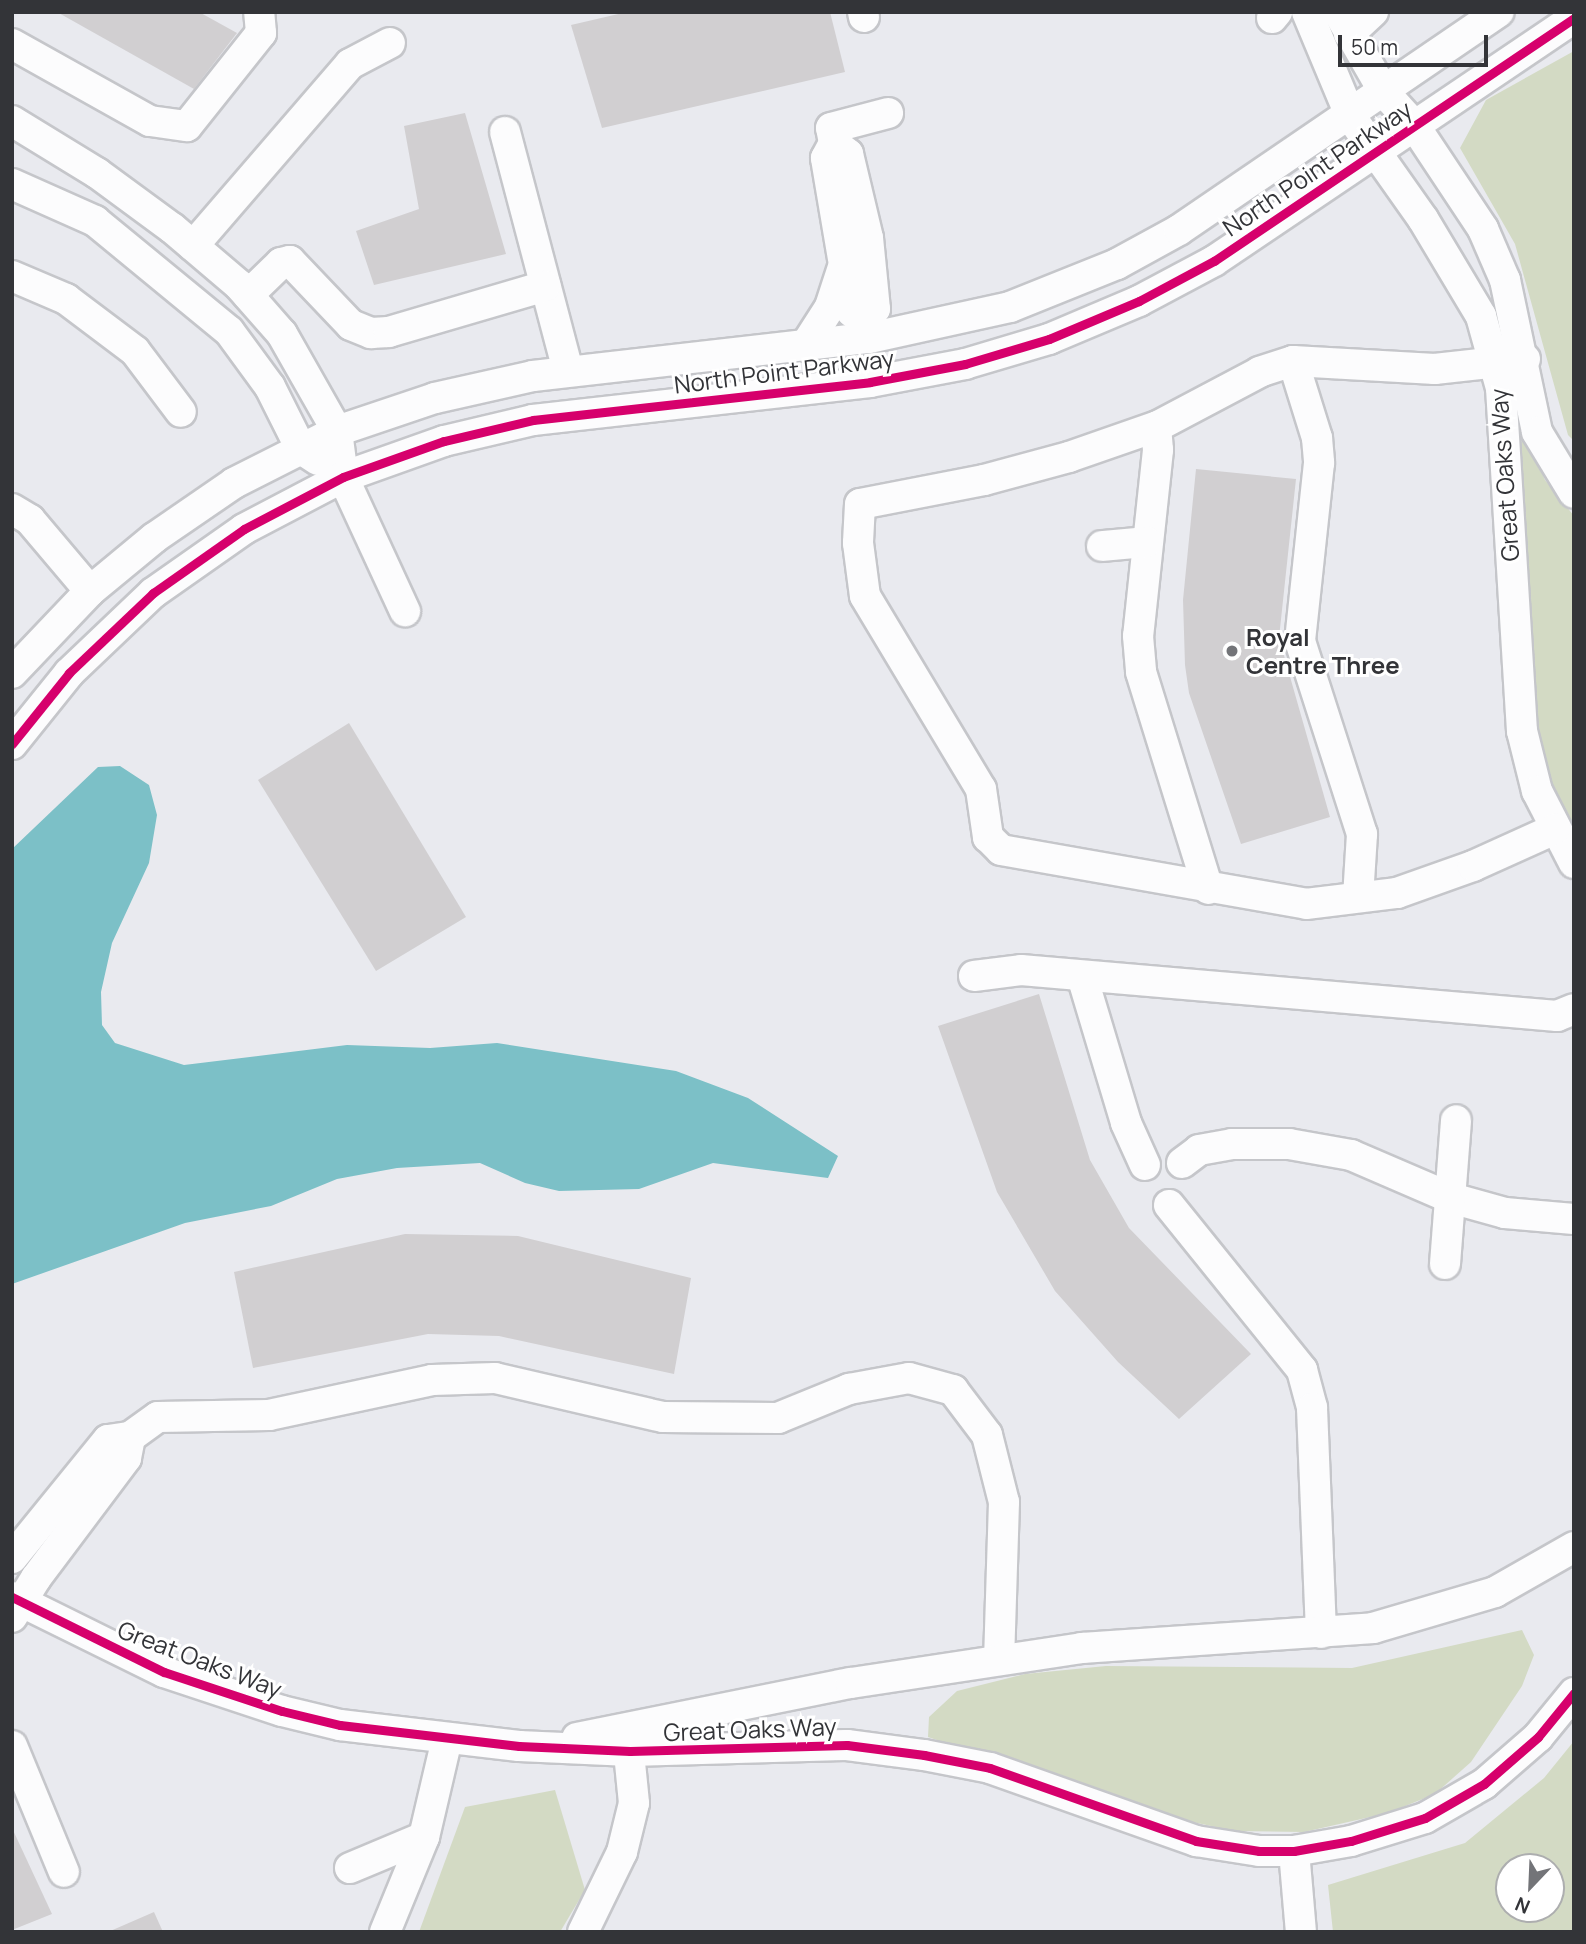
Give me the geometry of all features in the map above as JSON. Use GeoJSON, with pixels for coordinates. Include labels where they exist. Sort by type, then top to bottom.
{"type":"FeatureCollection","features":[{"type":"Feature","properties":{"kind":"street"},"geometry":{"type":"LineString","coordinates":[[12,44],[149,121],[187,126],[261,33],[259,12]]}},
{"type":"Feature","properties":{"kind":"street","name":"Great Oaks Way"},"geometry":{"type":"LineString","coordinates":[[1307,12],[1351,117],[1377,151],[1481,316],[1501,388],[1522,731],[1537,791],[1574,863]]}},
{"type":"Feature","properties":{"kind":"street"},"geometry":{"type":"LineString","coordinates":[[1343,23],[1373,12]]}},
{"type":"Feature","properties":{"kind":"street","name":"North Point Parkway"},"geometry":{"type":"LineString","coordinates":[[12,673],[90,591],[192,510],[337,431],[435,398],[568,371],[805,346],[861,329],[1010,307],[1117,264],[1217,207],[1351,117],[1499,12]]}},
{"type":"Feature","properties":{"kind":"street","name":"North Point Parkway"},"geometry":{"type":"LineString","coordinates":[[12,744],[69,673],[153,593],[244,529],[343,477],[444,441],[533,420],[870,382],[1016,349],[1087,324],[1178,281],[1574,18]]}},
{"type":"Feature","properties":{"kind":"street","name":"Great Oaks Way"},"geometry":{"type":"LineString","coordinates":[[1343,23],[1384,93],[1414,125],[1483,229],[1505,280],[1525,359],[1537,432],[1574,493]]}},
{"type":"Feature","properties":{"kind":"street"},"geometry":{"type":"LineString","coordinates":[[193,246],[350,64],[390,43]]}},
{"type":"Feature","properties":{"kind":"street"},"geometry":{"type":"LineString","coordinates":[[834,143],[848,154],[868,239],[875,309],[861,329],[852,312],[826,158],[834,143],[831,128],[888,113]]}},
{"type":"Feature","properties":{"kind":"street"},"geometry":{"type":"LineString","coordinates":[[14,128],[97,173],[193,246],[248,295],[282,334],[337,431],[343,477],[405,611]]}},
{"type":"Feature","properties":{"kind":"street"},"geometry":{"type":"LineString","coordinates":[[505,132],[568,371]]}},
{"type":"Feature","properties":{"kind":"street"},"geometry":{"type":"LineString","coordinates":[[12,184],[95,221],[229,331],[270,387],[301,449],[343,477]]}},
{"type":"Feature","properties":{"kind":"street"},"geometry":{"type":"LineString","coordinates":[[248,295],[281,263],[290,261],[352,325],[380,333],[545,286]]}},
{"type":"Feature","properties":{"kind":"street"},"geometry":{"type":"LineString","coordinates":[[805,346],[830,307],[844,262]]}},
{"type":"Feature","properties":{"kind":"street"},"geometry":{"type":"LineString","coordinates":[[12,276],[66,299],[135,351],[181,412]]}},
{"type":"Feature","properties":{"kind":"street"},"geometry":{"type":"LineString","coordinates":[[1525,359],[1493,365],[1435,369],[1293,361],[1260,372],[1156,427],[984,480],[860,504],[858,543],[865,596],[981,789],[988,837],[1016,856],[1306,904],[1397,892],[1555,829]]}},
{"type":"Feature","properties":{"kind":"street"},"geometry":{"type":"LineString","coordinates":[[1293,361],[1317,439],[1320,463],[1300,641],[1362,834],[1358,897]]}},
{"type":"Feature","properties":{"kind":"street"},"geometry":{"type":"LineString","coordinates":[[1156,427],[1158,450],[1138,636],[1141,672],[1208,889]]}},
{"type":"Feature","properties":{"kind":"street"},"geometry":{"type":"LineString","coordinates":[[12,509],[30,520],[90,591]]}},
{"type":"Feature","properties":{"kind":"street"},"geometry":{"type":"LineString","coordinates":[[1102,546],[1147,542]]}},
{"type":"Feature","properties":{"kind":"street"},"geometry":{"type":"LineString","coordinates":[[974,976],[1021,970],[1557,1016],[1574,1009]]}},
{"type":"Feature","properties":{"kind":"street"},"geometry":{"type":"LineString","coordinates":[[1082,976],[1126,1123],[1145,1165]]}},
{"type":"Feature","properties":{"kind":"street"},"geometry":{"type":"LineString","coordinates":[[1445,1264],[1456,1120]]}},
{"type":"Feature","properties":{"kind":"street"},"geometry":{"type":"LineString","coordinates":[[1182,1163],[1199,1150],[1221,1146],[1289,1144],[1351,1155],[1451,1198],[1505,1213],[1574,1219]]}},
{"type":"Feature","properties":{"kind":"street"},"geometry":{"type":"LineString","coordinates":[[1169,1205],[1302,1370],[1312,1408],[1321,1633]]}},
{"type":"Feature","properties":{"kind":"street"},"geometry":{"type":"LineString","coordinates":[[12,1558],[108,1440],[130,1437],[158,1416],[269,1415],[432,1380],[495,1378],[663,1417],[778,1418],[849,1389],[909,1378],[953,1390],[987,1435],[1004,1502],[999,1660]]}},
{"type":"Feature","properties":{"kind":"street"},"geometry":{"type":"LineString","coordinates":[[15,1605],[126,1458],[130,1437]]}},
{"type":"Feature","properties":{"kind":"street","name":"Great Oaks Way"},"geometry":{"type":"LineString","coordinates":[[15,1605],[164,1672],[259,1704],[340,1725],[447,1740],[549,1745],[628,1738],[999,1660],[1082,1647],[1373,1628],[1431,1614],[1495,1592],[1574,1547]]}},
{"type":"Feature","properties":{"kind":"street","name":"Great Oaks Way"},"geometry":{"type":"LineString","coordinates":[[628,1738],[847,1745],[924,1755],[990,1768],[1196,1841],[1294,1851],[1351,1841],[1424,1818],[1472,1791],[1538,1737],[1574,1693]]}},
{"type":"Feature","properties":{"kind":"street"},"geometry":{"type":"LineString","coordinates":[[583,1932],[622,1852],[634,1803],[628,1738]]}},
{"type":"Feature","properties":{"kind":"street"},"geometry":{"type":"LineString","coordinates":[[386,1932],[424,1837],[447,1740]]}},
{"type":"Feature","properties":{"kind":"street"},"geometry":{"type":"LineString","coordinates":[[12,1746],[64,1872]]}},
{"type":"Feature","properties":{"kind":"street"},"geometry":{"type":"LineString","coordinates":[[350,1868],[424,1837]]}},
{"type":"Feature","properties":{"kind":"street"},"geometry":{"type":"LineString","coordinates":[[1294,1851],[1301,1932]]}},
{"type":"Feature","properties":{"kind":"green space"},"geometry":{"type":"Polygon","coordinates":[[[1574,51],[1574,441],[1568,435],[1515,244],[1460,148],[1486,100],[1574,51]]]}},
{"type":"Feature","properties":{"kind":"green space"},"geometry":{"type":"Polygon","coordinates":[[[1521,425],[1545,480],[1574,516],[1574,828],[1547,776],[1527,655],[1521,425]]]}},
{"type":"Feature","properties":{"kind":"green space"},"geometry":{"type":"Polygon","coordinates":[[[1522,1630],[1534,1655],[1522,1686],[1471,1762],[1435,1794],[1388,1813],[1304,1832],[1234,1831],[1156,1814],[928,1737],[929,1717],[957,1691],[1025,1674],[1106,1666],[1352,1668],[1522,1630]]]}},
{"type":"Feature","properties":{"kind":"green space"},"geometry":{"type":"Polygon","coordinates":[[[1574,1741],[1574,1932],[1333,1932],[1328,1885],[1465,1843],[1544,1778],[1574,1741]]]}},
{"type":"Feature","properties":{"kind":"green space"},"geometry":{"type":"Polygon","coordinates":[[[555,1790],[585,1890],[560,1932],[419,1932],[465,1807],[555,1790]]]}},
{"type":"Feature","properties":{"kind":"water"},"geometry":{"type":"Polygon","coordinates":[[[120,766],[149,785],[157,815],[149,863],[112,943],[101,992],[102,1025],[115,1043],[184,1065],[347,1045],[430,1048],[497,1043],[676,1071],[748,1098],[838,1156],[828,1178],[713,1163],[639,1189],[559,1191],[525,1183],[480,1163],[397,1168],[337,1179],[271,1206],[185,1223],[12,1284],[12,849],[98,767],[120,766]]]}},
{"type":"Feature","properties":{"kind":"building"},"geometry":{"type":"Polygon","coordinates":[[[57,12],[199,12],[237,33],[194,89],[57,12]]]}},
{"type":"Feature","properties":{"kind":"building"},"geometry":{"type":"Polygon","coordinates":[[[627,12],[830,12],[845,72],[602,128],[571,25],[627,12]]]}},
{"type":"Feature","properties":{"kind":"building"},"geometry":{"type":"Polygon","coordinates":[[[465,113],[506,254],[374,285],[356,231],[419,209],[404,126],[465,113]]]}},
{"type":"Feature","properties":{"kind":"building","name":"Royal Centre Three"},"geometry":{"type":"Polygon","coordinates":[[[1196,469],[1296,479],[1279,638],[1330,817],[1241,844],[1189,693],[1185,665],[1183,600],[1196,469]]]}},
{"type":"Feature","properties":{"kind":"building"},"geometry":{"type":"Polygon","coordinates":[[[349,723],[466,917],[376,971],[258,780],[349,723]]]}},
{"type":"Feature","properties":{"kind":"building"},"geometry":{"type":"Polygon","coordinates":[[[1039,994],[1090,1160],[1129,1228],[1251,1354],[1179,1419],[1118,1362],[1055,1291],[997,1192],[938,1026],[1039,994]]]}},
{"type":"Feature","properties":{"kind":"building"},"geometry":{"type":"Polygon","coordinates":[[[405,1234],[518,1236],[691,1278],[674,1374],[499,1336],[428,1334],[253,1368],[234,1272],[405,1234]]]}},
{"type":"Feature","properties":{"kind":"building"},"geometry":{"type":"Polygon","coordinates":[[[12,1828],[52,1914],[12,1930],[12,1828]]]}},
{"type":"Feature","properties":{"kind":"building"},"geometry":{"type":"Polygon","coordinates":[[[154,1912],[163,1932],[108,1932],[154,1912]]]}},
{"type":"Feature","properties":{"kind":"cycle path"},"geometry":{"type":"LineString","coordinates":[[12,744],[69,673],[153,593],[244,529],[343,477],[444,441],[533,420],[870,382],[965,364],[1049,339],[1139,301],[1214,261],[1574,18]]}},
{"type":"Feature","properties":{"kind":"cycle path"},"geometry":{"type":"LineString","coordinates":[[12,1597],[164,1672],[282,1711],[340,1725],[519,1746],[630,1751],[847,1745],[924,1755],[990,1768],[1196,1841],[1259,1851],[1294,1851],[1351,1841],[1425,1818],[1484,1784],[1538,1737],[1574,1693]]}},
{"type":"Feature","properties":{"kind":"place","name":"Royal Centre Three"},"geometry":{"type":"Point","coordinates":[1232,651]}}]}
